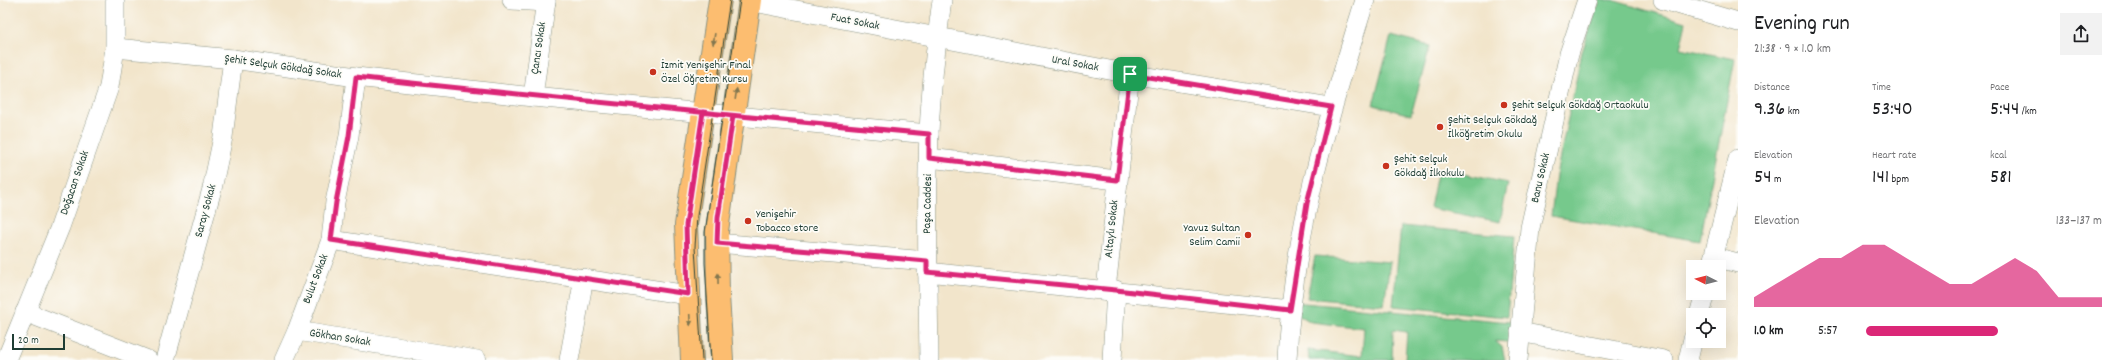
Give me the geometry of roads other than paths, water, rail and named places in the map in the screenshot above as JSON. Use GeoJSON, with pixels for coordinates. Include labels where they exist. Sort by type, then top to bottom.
{"type":"FeatureCollection","features":[{"type":"Feature","properties":{"kind":"main road"},"geometry":{"type":"LineString","coordinates":[[692,360],[686,225],[720,0]]}},
{"type":"Feature","properties":{"kind":"main road"},"geometry":{"type":"LineString","coordinates":[[722,360],[717,243],[718,218],[750,1]]}},
{"type":"Feature","properties":{"kind":"street","name":"Doğacan Sokak"},"geometry":{"type":"LineString","coordinates":[[6,360],[60,227],[106,93],[113,68],[115,48],[115,0]]}},
{"type":"Feature","properties":{"kind":"street"},"geometry":{"type":"LineString","coordinates":[[512,0],[546,1]]}},
{"type":"Feature","properties":{"kind":"street","name":"Paşa Caddesi"},"geometry":{"type":"LineString","coordinates":[[929,360],[927,266],[929,134],[937,38],[942,0]]}},
{"type":"Feature","properties":{"kind":"street"},"geometry":{"type":"LineString","coordinates":[[1287,360],[1290,310],[1307,203],[1331,107],[1365,0]]}},
{"type":"Feature","properties":{"kind":"street","name":"Banu Sokak"},"geometry":{"type":"LineString","coordinates":[[1518,360],[1530,228],[1569,54],[1587,0]]}},
{"type":"Feature","properties":{"kind":"street"},"geometry":{"type":"LineString","coordinates":[[1663,0],[1738,22]]}},
{"type":"Feature","properties":{"kind":"street","name":"Çancı Sokak"},"geometry":{"type":"LineString","coordinates":[[532,97],[546,1]]}},
{"type":"Feature","properties":{"kind":"street","name":"Fuat Sokak"},"geometry":{"type":"LineString","coordinates":[[750,1],[937,38]]}},
{"type":"Feature","properties":{"kind":"street","name":"Ural Sokak"},"geometry":{"type":"LineString","coordinates":[[937,38],[1130,74],[1331,107]]}},
{"type":"Feature","properties":{"kind":"street","name":"Şehit Selçuk Gökdağ Sokak"},"geometry":{"type":"LineString","coordinates":[[115,48],[233,59],[356,77],[532,97],[929,134]]}},
{"type":"Feature","properties":{"kind":"street","name":"Saray Sokak"},"geometry":{"type":"LineString","coordinates":[[165,360],[214,182],[223,136],[233,59]]}},
{"type":"Feature","properties":{"kind":"street","name":"Altaylı Sokak"},"geometry":{"type":"LineString","coordinates":[[1112,360],[1111,290],[1117,180],[1130,74]]}},
{"type":"Feature","properties":{"kind":"street","name":"Bulut Sokak"},"geometry":{"type":"LineString","coordinates":[[284,360],[297,331],[331,240],[336,202],[349,136],[356,77]]}},
{"type":"Feature","properties":{"kind":"street"},"geometry":{"type":"LineString","coordinates":[[929,158],[1117,180]]}},
{"type":"Feature","properties":{"kind":"street"},"geometry":{"type":"LineString","coordinates":[[1713,260],[1738,159]]}},
{"type":"Feature","properties":{"kind":"street"},"geometry":{"type":"LineString","coordinates":[[331,240],[688,294]]}},
{"type":"Feature","properties":{"kind":"street"},"geometry":{"type":"LineString","coordinates":[[717,243],[927,266],[1111,290],[1290,310]]}},
{"type":"Feature","properties":{"kind":"street"},"geometry":{"type":"LineString","coordinates":[[1726,263],[1738,263]]}},
{"type":"Feature","properties":{"kind":"street"},"geometry":{"type":"LineString","coordinates":[[569,360],[584,278]]}},
{"type":"Feature","properties":{"kind":"street"},"geometry":{"type":"LineString","coordinates":[[25,312],[148,360]]}},
{"type":"Feature","properties":{"kind":"street","name":"Gökhan Sokak"},"geometry":{"type":"LineString","coordinates":[[297,331],[477,360]]}},
{"type":"Feature","properties":{"kind":"street"},"geometry":{"type":"LineString","coordinates":[[1520,332],[1664,360]]}},
{"type":"Feature","properties":{"kind":"street"},"geometry":{"type":"LineString","coordinates":[[1688,360],[1691,348]]}},
{"type":"Feature","properties":{"kind":"tram line"},"geometry":{"type":"LineString","coordinates":[[702,360],[695,247],[697,216],[730,0]]}},
{"type":"Feature","properties":{"kind":"tram line"},"geometry":{"type":"LineString","coordinates":[[711,360],[705,263],[705,232],[740,0]]}},
{"type":"Feature","properties":{"kind":"place","name":"İzmit Yenişehir Final Özel Öğretim Kursu"},"geometry":{"type":"Point","coordinates":[653,72]}},
{"type":"Feature","properties":{"kind":"place","name":"Şehit Selçuk Gökdağ Ortaokulu"},"geometry":{"type":"Point","coordinates":[1504,105]}},
{"type":"Feature","properties":{"kind":"place","name":"Şehit Selçuk Gökdağ İlköğretim Okulu"},"geometry":{"type":"Point","coordinates":[1440,127]}},
{"type":"Feature","properties":{"kind":"place","name":"Şehit Selçuk Gökdağ İlkokulu"},"geometry":{"type":"Point","coordinates":[1386,166]}},
{"type":"Feature","properties":{"kind":"place","name":"Yenişehir Tobacco store"},"geometry":{"type":"Point","coordinates":[748,221]}},
{"type":"Feature","properties":{"kind":"place","name":"Yavuz Sultan Selim Camii"},"geometry":{"type":"Point","coordinates":[1248,235]}}]}
